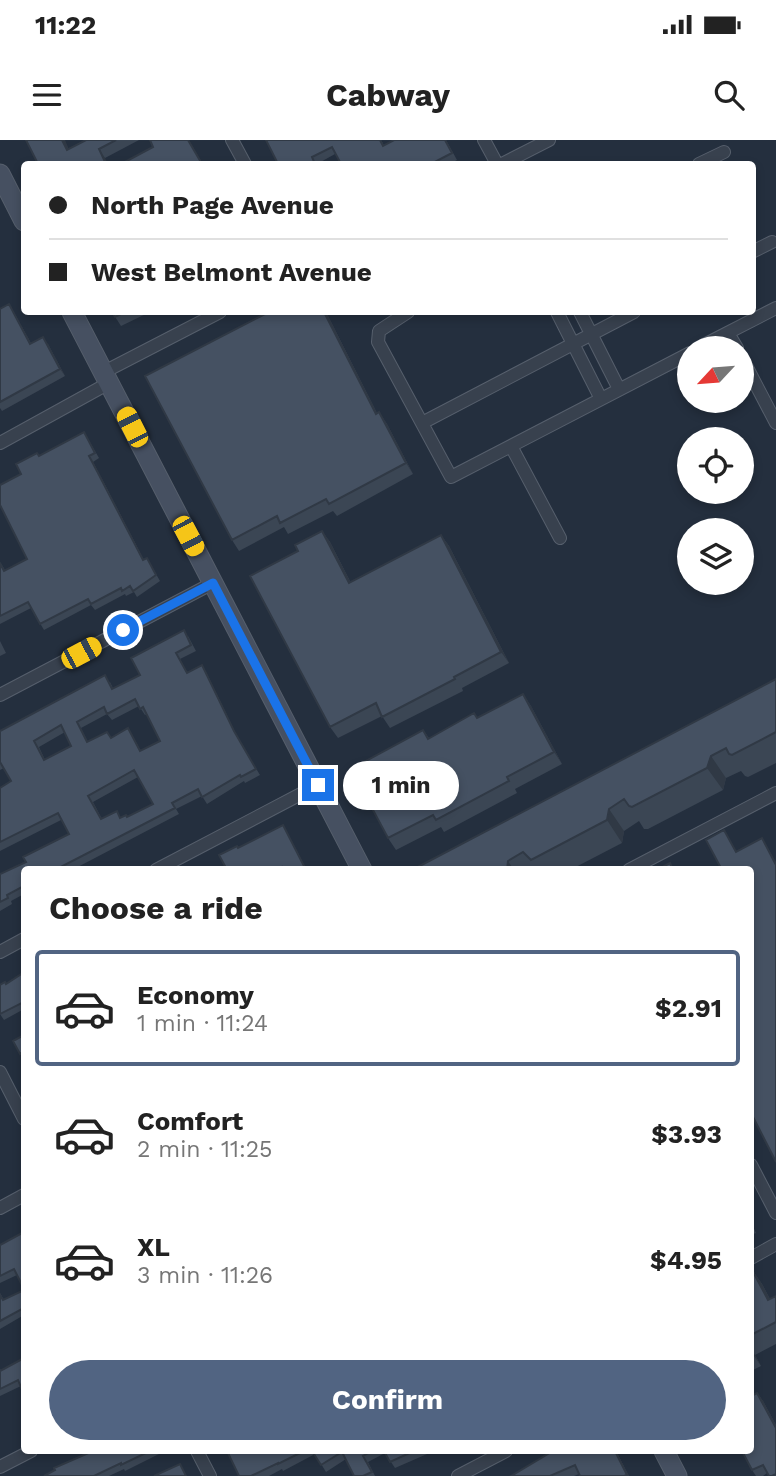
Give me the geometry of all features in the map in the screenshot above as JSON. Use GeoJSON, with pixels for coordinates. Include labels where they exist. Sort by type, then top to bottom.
{"type":"FeatureCollection","features":[{"type":"Feature","properties":{"kind":"main road"},"geometry":{"type":"LineString","coordinates":[[1,179],[21,216]]}},
{"type":"Feature","properties":{"kind":"main road"},"geometry":{"type":"LineString","coordinates":[[74,315],[360,866]]}},
{"type":"Feature","properties":{"kind":"main road"},"geometry":{"type":"LineString","coordinates":[[666,1454],[677,1476]]}},
{"type":"Feature","properties":{"kind":"street"},"geometry":{"type":"LineString","coordinates":[[232,140],[243,161]]}},
{"type":"Feature","properties":{"kind":"street"},"geometry":{"type":"LineString","coordinates":[[484,140],[498,161]]}},
{"type":"Feature","properties":{"kind":"street"},"geometry":{"type":"LineString","coordinates":[[506,161],[549,140]]}},
{"type":"Feature","properties":{"kind":"street"},"geometry":{"type":"LineString","coordinates":[[705,161],[724,152]]}},
{"type":"Feature","properties":{"kind":"street"},"geometry":{"type":"LineString","coordinates":[[756,250],[772,242]]}},
{"type":"Feature","properties":{"kind":"street"},"geometry":{"type":"LineString","coordinates":[[722,336],[776,308]]}},
{"type":"Feature","properties":{"kind":"street"},"geometry":{"type":"LineString","coordinates":[[0,443],[215,315]]}},
{"type":"Feature","properties":{"kind":"street"},"geometry":{"type":"LineString","coordinates":[[403,315],[379,331],[378,342],[451,477],[677,360]]}},
{"type":"Feature","properties":{"kind":"street"},"geometry":{"type":"LineString","coordinates":[[559,315],[601,399]]}},
{"type":"Feature","properties":{"kind":"street"},"geometry":{"type":"LineString","coordinates":[[582,315],[619,389]]}},
{"type":"Feature","properties":{"kind":"street"},"geometry":{"type":"LineString","coordinates":[[422,423],[628,315]]}},
{"type":"Feature","properties":{"kind":"street"},"geometry":{"type":"LineString","coordinates":[[754,381],[776,423]]}},
{"type":"Feature","properties":{"kind":"street"},"geometry":{"type":"LineString","coordinates":[[511,446],[560,538]]}},
{"type":"Feature","properties":{"kind":"street"},"geometry":{"type":"LineString","coordinates":[[0,695],[213,583]]}},
{"type":"Feature","properties":{"kind":"street"},"geometry":{"type":"LineString","coordinates":[[164,866],[318,785]]}},
{"type":"Feature","properties":{"kind":"street"},"geometry":{"type":"LineString","coordinates":[[637,866],[774,798]]}},
{"type":"Feature","properties":{"kind":"street"},"geometry":{"type":"LineString","coordinates":[[0,952],[21,941]]}},
{"type":"Feature","properties":{"kind":"street"},"geometry":{"type":"LineString","coordinates":[[0,1072],[21,1113]]}},
{"type":"Feature","properties":{"kind":"street"},"geometry":{"type":"LineString","coordinates":[[754,1171],[776,1213]]}},
{"type":"Feature","properties":{"kind":"street"},"geometry":{"type":"LineString","coordinates":[[0,1208],[21,1197]]}},
{"type":"Feature","properties":{"kind":"street"},"geometry":{"type":"LineString","coordinates":[[754,1256],[776,1244]]}},
{"type":"Feature","properties":{"kind":"street"},"geometry":{"type":"LineString","coordinates":[[0,1467],[25,1454]]}},
{"type":"Feature","properties":{"kind":"street"},"geometry":{"type":"LineString","coordinates":[[199,1454],[210,1476]]}},
{"type":"Feature","properties":{"kind":"street"},"geometry":{"type":"LineString","coordinates":[[458,1476],[500,1454]]}},
{"type":"Feature","properties":{"kind":"building"},"geometry":{"type":"Polygon","coordinates":[[[26,140],[62,140],[67,150],[86,140],[116,140],[99,149],[105,161],[36,161],[26,140]]]}},
{"type":"Feature","properties":{"kind":"building"},"geometry":{"type":"Polygon","coordinates":[[[150,140],[188,140],[200,161],[127,161],[153,147],[150,140]]]}},
{"type":"Feature","properties":{"kind":"building"},"geometry":{"type":"Polygon","coordinates":[[[266,140],[380,140],[383,146],[394,140],[445,140],[452,153],[437,161],[339,161],[332,147],[312,157],[314,161],[276,161],[266,140]]]}},
{"type":"Feature","properties":{"kind":"building"},"geometry":{"type":"Polygon","coordinates":[[[9,304],[30,344],[43,337],[60,369],[0,402],[0,309],[9,304]]]}},
{"type":"Feature","properties":{"kind":"building"},"geometry":{"type":"Polygon","coordinates":[[[263,315],[326,315],[376,414],[379,412],[406,463],[329,504],[326,499],[280,523],[277,516],[232,540],[145,376],[263,315]]]}},
{"type":"Feature","properties":{"kind":"building"},"geometry":{"type":"Polygon","coordinates":[[[84,432],[95,453],[89,456],[143,560],[147,558],[156,575],[133,591],[130,586],[122,591],[121,588],[91,604],[88,599],[40,624],[28,602],[0,616],[0,563],[4,571],[27,559],[0,505],[0,485],[21,474],[16,464],[37,453],[39,456],[84,432]]]}},
{"type":"Feature","properties":{"kind":"building"},"geometry":{"type":"Polygon","coordinates":[[[322,531],[349,583],[441,535],[501,652],[382,717],[376,703],[330,727],[250,576],[298,551],[295,545],[322,531]]]}},
{"type":"Feature","properties":{"kind":"building"},"geometry":{"type":"Polygon","coordinates":[[[184,630],[191,645],[176,653],[187,673],[202,665],[256,769],[202,797],[198,789],[172,803],[175,808],[63,866],[21,866],[21,888],[0,902],[0,874],[26,862],[23,857],[69,834],[58,813],[0,842],[0,788],[11,781],[0,762],[0,731],[105,675],[112,689],[140,675],[131,658],[184,630]],[[135,699],[107,714],[104,707],[77,722],[87,742],[107,732],[111,738],[128,728],[140,751],[160,741],[143,707],[140,709],[135,699]],[[61,725],[34,741],[44,760],[71,746],[61,725]],[[134,770],[88,796],[101,819],[117,811],[120,818],[126,815],[127,817],[153,804],[134,770]]]}},
{"type":"Feature","properties":{"kind":"building"},"geometry":{"type":"Polygon","coordinates":[[[776,679],[776,732],[732,755],[726,748],[711,756],[707,768],[632,807],[624,799],[609,809],[607,820],[531,860],[523,852],[508,861],[507,866],[420,866],[776,679]]]}},
{"type":"Feature","properties":{"kind":"building"},"geometry":{"type":"Polygon","coordinates":[[[523,694],[554,752],[507,777],[509,781],[436,820],[433,815],[388,838],[351,769],[423,730],[428,739],[474,713],[477,718],[523,694]]]}},
{"type":"Feature","properties":{"kind":"building"},"geometry":{"type":"Polygon","coordinates":[[[283,825],[304,866],[225,866],[219,855],[237,846],[238,848],[283,825]]]}},
{"type":"Feature","properties":{"kind":"building"},"geometry":{"type":"Polygon","coordinates":[[[724,830],[736,852],[762,838],[776,865],[776,1162],[754,1119],[754,866],[720,866],[706,840],[724,830]]]}},
{"type":"Feature","properties":{"kind":"building"},"geometry":{"type":"Polygon","coordinates":[[[21,974],[21,1004],[0,1014],[0,985],[5,982],[6,984],[21,974]]]}},
{"type":"Feature","properties":{"kind":"building"},"geometry":{"type":"Polygon","coordinates":[[[21,1037],[20,1054],[13,1041],[21,1037]]]}},
{"type":"Feature","properties":{"kind":"building"},"geometry":{"type":"Polygon","coordinates":[[[21,1234],[21,1283],[14,1269],[0,1276],[0,1245],[21,1234]]]}},
{"type":"Feature","properties":{"kind":"building"},"geometry":{"type":"Polygon","coordinates":[[[754,1274],[768,1300],[776,1296],[776,1322],[754,1333],[754,1274]]]}},
{"type":"Feature","properties":{"kind":"building"},"geometry":{"type":"Polygon","coordinates":[[[21,1291],[21,1310],[0,1321],[0,1295],[3,1300],[21,1291]]]}},
{"type":"Feature","properties":{"kind":"building"},"geometry":{"type":"Polygon","coordinates":[[[21,1360],[21,1387],[18,1380],[0,1389],[0,1371],[21,1360]]]}},
{"type":"Feature","properties":{"kind":"building"},"geometry":{"type":"Polygon","coordinates":[[[757,1393],[776,1428],[776,1474],[772,1476],[769,1476],[763,1465],[752,1470],[744,1454],[754,1454],[754,1394],[757,1393]]]}},
{"type":"Feature","properties":{"kind":"building"},"geometry":{"type":"Polygon","coordinates":[[[86,1454],[144,1454],[94,1476],[44,1476],[55,1470],[54,1468],[86,1454]]]}},
{"type":"Feature","properties":{"kind":"building"},"geometry":{"type":"Polygon","coordinates":[[[228,1454],[298,1454],[251,1476],[239,1476],[228,1454]]]}},
{"type":"Feature","properties":{"kind":"building"},"geometry":{"type":"Polygon","coordinates":[[[314,1454],[339,1454],[321,1465],[314,1454]]]}},
{"type":"Feature","properties":{"kind":"building"},"geometry":{"type":"Polygon","coordinates":[[[343,1454],[367,1454],[363,1456],[372,1472],[354,1476],[343,1454]]]}},
{"type":"Feature","properties":{"kind":"building"},"geometry":{"type":"Polygon","coordinates":[[[386,1454],[407,1454],[390,1462],[386,1454]]]}},
{"type":"Feature","properties":{"kind":"building"},"geometry":{"type":"Polygon","coordinates":[[[548,1454],[616,1454],[627,1475],[580,1476],[575,1465],[550,1476],[511,1476],[548,1454]]]}},
{"type":"Feature","properties":{"kind":"building"},"geometry":{"type":"Polygon","coordinates":[[[180,1464],[186,1476],[154,1476],[180,1464]]]}},
{"type":"Feature","properties":{"kind":"route"},"geometry":{"type":"LineString","coordinates":[[123,630],[213,583],[318,785]]}}]}
